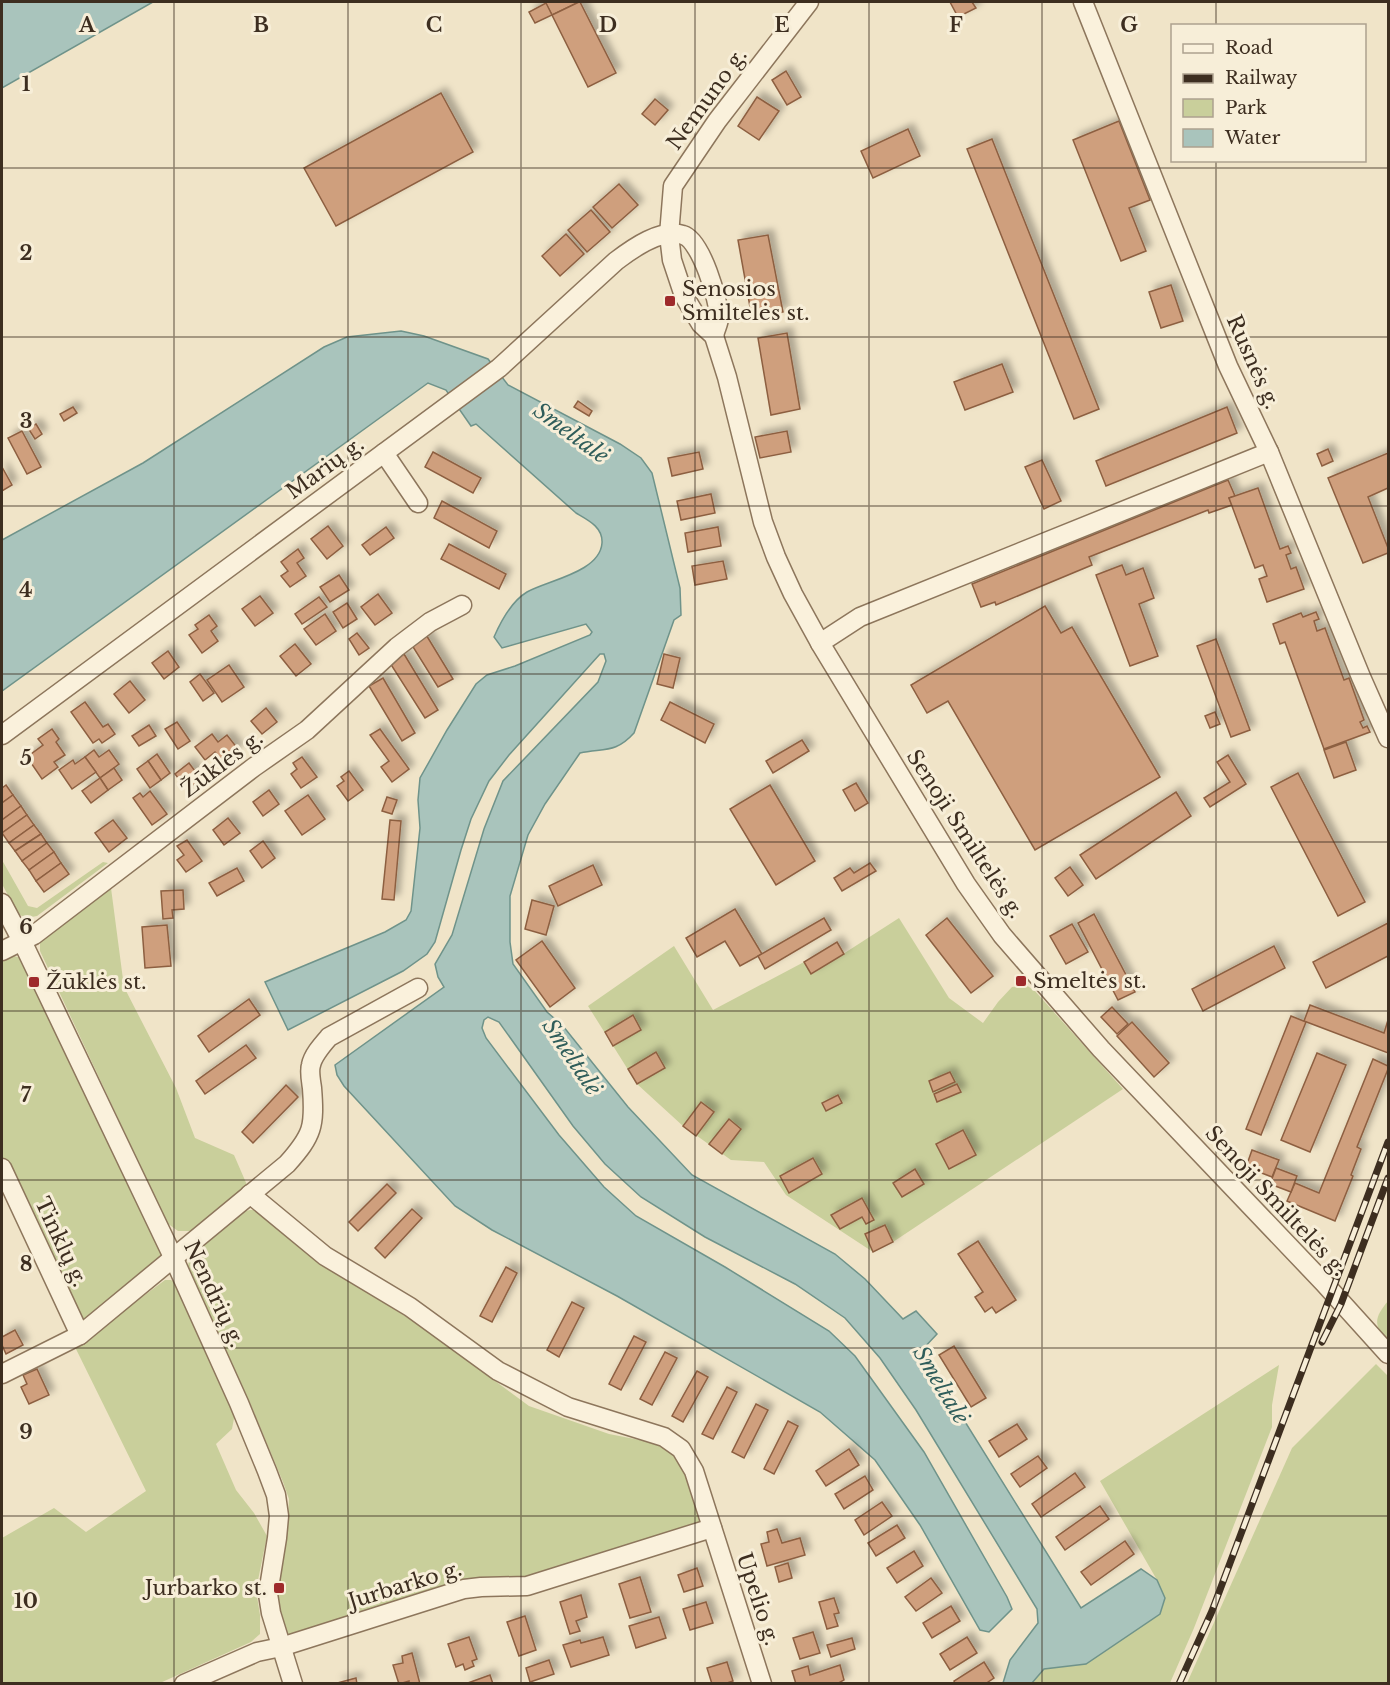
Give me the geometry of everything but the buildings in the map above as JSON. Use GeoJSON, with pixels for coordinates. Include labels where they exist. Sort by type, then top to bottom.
{"type":"FeatureCollection","features":[{"type":"Feature","properties":{"kind":"street","name":"Nemuno g."},"geometry":{"type":"LineString","coordinates":[[669,235],[674,186],[717,121],[809,2]]}},
{"type":"Feature","properties":{"kind":"street","name":"Rusnės g."},"geometry":{"type":"LineString","coordinates":[[1083,2],[1228,366],[1269,452],[1361,677],[1389,738]]}},
{"type":"Feature","properties":{"kind":"street","name":"Senoji Smiltelės g."},"geometry":{"type":"LineString","coordinates":[[714,336],[719,318],[709,273],[692,239],[682,234],[669,235],[672,260],[684,296],[701,324],[714,336],[727,377],[763,522],[793,594],[820,643],[966,884],[1002,934],[1101,1049],[1389,1354]]}},
{"type":"Feature","properties":{"kind":"street","name":"Marių g."},"geometry":{"type":"LineString","coordinates":[[2,735],[499,369],[616,261],[648,240],[669,235]]}},
{"type":"Feature","properties":{"kind":"street"},"geometry":{"type":"LineString","coordinates":[[820,643],[860,617],[1269,452]]}},
{"type":"Feature","properties":{"kind":"street"},"geometry":{"type":"LineString","coordinates":[[384,453],[418,503]]}},
{"type":"Feature","properties":{"kind":"street","name":"Žūklės g."},"geometry":{"type":"LineString","coordinates":[[2,951],[33,935],[254,767],[307,730],[398,647],[430,622],[462,605]]}},
{"type":"Feature","properties":{"kind":"street"},"geometry":{"type":"LineString","coordinates":[[2,903],[22,941]]}},
{"type":"Feature","properties":{"kind":"street","name":"Nendrių g."},"geometry":{"type":"LineString","coordinates":[[22,941],[174,1259],[239,1403],[276,1495],[279,1516],[268,1594],[271,1613],[294,1683]]}},
{"type":"Feature","properties":{"kind":"street"},"geometry":{"type":"LineString","coordinates":[[2,1374],[80,1335],[287,1164],[303,1146],[313,1126],[310,1065],[329,1037],[418,988]]}},
{"type":"Feature","properties":{"kind":"street","name":"Tinklų g."},"geometry":{"type":"LineString","coordinates":[[2,1168],[80,1335]]}},
{"type":"Feature","properties":{"kind":"street","name":"Upelio g."},"geometry":{"type":"LineString","coordinates":[[250,1194],[325,1256],[410,1307],[498,1371],[568,1407],[664,1437],[681,1449],[694,1471],[762,1683]]}},
{"type":"Feature","properties":{"kind":"street","name":"Jurbarko g."},"geometry":{"type":"LineString","coordinates":[[184,1683],[257,1652],[281,1647],[464,1589],[526,1586],[712,1528]]}},
{"type":"Feature","properties":{"kind":"green space"},"geometry":{"type":"Polygon","coordinates":[[[2,860],[28,906],[37,908],[103,862],[108,863],[37,916],[26,918],[18,914],[2,884],[2,860]]]}},
{"type":"Feature","properties":{"kind":"green space"},"geometry":{"type":"Polygon","coordinates":[[[111,888],[124,987],[176,1088],[195,1138],[234,1155],[247,1185],[191,1231],[178,1231],[167,1223],[40,951],[40,940],[111,888]]]}},
{"type":"Feature","properties":{"kind":"green space"},"geometry":{"type":"Polygon","coordinates":[[[899,918],[949,998],[983,1023],[1012,987],[1026,985],[1035,991],[1123,1089],[893,1242],[873,1252],[786,1195],[764,1162],[731,1160],[683,1126],[637,1084],[588,1006],[674,946],[713,1010],[804,962],[812,974],[899,918]]]}},
{"type":"Feature","properties":{"kind":"green space"},"geometry":{"type":"Polygon","coordinates":[[[5,956],[21,958],[162,1252],[159,1260],[82,1321],[2,1157],[2,958],[5,956]]]}},
{"type":"Feature","properties":{"kind":"green space"},"geometry":{"type":"Polygon","coordinates":[[[256,1210],[325,1265],[422,1327],[529,1406],[609,1434],[671,1446],[689,1471],[706,1523],[520,1581],[294,1637],[287,1633],[276,1603],[289,1499],[250,1403],[188,1266],[190,1256],[242,1212],[256,1210]]]}},
{"type":"Feature","properties":{"kind":"green space"},"geometry":{"type":"Polygon","coordinates":[[[165,1280],[176,1283],[235,1413],[232,1429],[216,1444],[236,1490],[254,1513],[267,1536],[256,1590],[260,1634],[251,1642],[160,1683],[2,1683],[2,1538],[54,1508],[86,1532],[146,1491],[75,1347],[165,1280]]]}},
{"type":"Feature","properties":{"kind":"green space"},"geometry":{"type":"Polygon","coordinates":[[[1388,1301],[1388,1342],[1380,1331],[1377,1321],[1388,1301]]]}},
{"type":"Feature","properties":{"kind":"green space"},"geometry":{"type":"Polygon","coordinates":[[[1376,1364],[1388,1376],[1388,1683],[1187,1683],[1292,1448],[1376,1364]]]}},
{"type":"Feature","properties":{"kind":"green space"},"geometry":{"type":"Polygon","coordinates":[[[1279,1365],[1272,1405],[1272,1427],[1194,1628],[1170,1683],[1032,1684],[1044,1669],[1086,1664],[1159,1614],[1165,1599],[1157,1580],[1100,1481],[1279,1365]]]}},
{"type":"Feature","properties":{"kind":"water"},"geometry":{"type":"Polygon","coordinates":[[[2,2],[153,2],[2,88],[2,2]]]}},
{"type":"Feature","properties":{"kind":"water","name":"Smeltalė"},"geometry":{"type":"Polygon","coordinates":[[[401,331],[424,336],[488,359],[508,385],[620,444],[641,458],[652,473],[680,588],[681,615],[674,620],[634,733],[616,747],[580,753],[545,804],[528,835],[510,896],[510,942],[513,964],[547,1012],[563,1026],[628,1107],[692,1175],[835,1254],[865,1279],[903,1319],[916,1311],[937,1334],[921,1351],[1081,1608],[1141,1569],[1157,1580],[1165,1598],[1160,1614],[1086,1664],[1044,1669],[1032,1683],[1003,1683],[1010,1660],[1038,1623],[1037,1609],[916,1410],[880,1358],[845,1318],[795,1284],[705,1237],[641,1197],[605,1164],[573,1126],[499,1022],[488,1017],[484,1020],[482,1028],[486,1038],[559,1135],[604,1187],[636,1216],[829,1331],[855,1356],[924,1452],[1007,1597],[1012,1609],[989,1632],[980,1630],[920,1525],[875,1460],[820,1412],[617,1296],[492,1230],[455,1206],[344,1086],[337,1075],[335,1065],[444,987],[438,977],[435,964],[452,935],[484,829],[503,781],[598,682],[606,661],[604,654],[600,654],[509,755],[489,781],[471,819],[435,942],[427,954],[403,971],[288,1030],[265,982],[385,932],[406,920],[411,911],[420,828],[418,800],[420,778],[476,684],[487,675],[515,666],[590,635],[592,632],[586,624],[502,648],[494,637],[516,601],[527,592],[572,574],[593,561],[599,553],[602,537],[594,525],[576,513],[476,424],[471,426],[446,390],[428,383],[2,691],[2,540],[143,463],[324,347],[347,337],[401,331]]]}},
{"type":"Feature","properties":{"kind":"railway"},"geometry":{"type":"LineString","coordinates":[[1179,1684],[1212,1611],[1388,1142]]}},
{"type":"Feature","properties":{"kind":"railway"},"geometry":{"type":"LineString","coordinates":[[1322,1342],[1341,1304],[1388,1178]]}},
{"type":"Feature","properties":{"kind":"place","name":"Senosios Smiltelės st."},"geometry":{"type":"Point","coordinates":[670,301]}},
{"type":"Feature","properties":{"kind":"place","name":"Smeltės st."},"geometry":{"type":"Point","coordinates":[1021,981]}},
{"type":"Feature","properties":{"kind":"place","name":"Žūklės st."},"geometry":{"type":"Point","coordinates":[34,982]}},
{"type":"Feature","properties":{"kind":"place","name":"Jurbarko st."},"geometry":{"type":"Point","coordinates":[279,1588]}}]}
